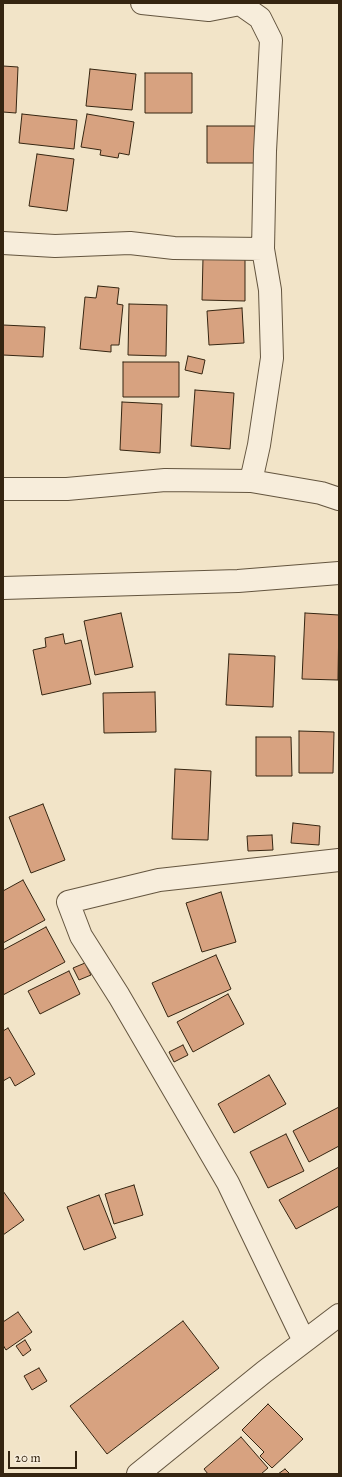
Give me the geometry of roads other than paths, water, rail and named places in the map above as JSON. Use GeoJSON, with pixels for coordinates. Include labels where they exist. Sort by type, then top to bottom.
{"type":"FeatureCollection","features":[{"type":"Feature","properties":{"kind":"street"},"geometry":{"type":"LineString","coordinates":[[142,3],[209,10],[240,4],[260,18],[271,40],[265,151],[263,249],[270,290],[272,358],[259,445],[251,481]]}},
{"type":"Feature","properties":{"kind":"street"},"geometry":{"type":"LineString","coordinates":[[3,243],[55,246],[130,243],[174,248],[263,249]]}},
{"type":"Feature","properties":{"kind":"street"},"geometry":{"type":"LineString","coordinates":[[3,489],[66,489],[165,480],[251,481],[321,493],[339,500]]}},
{"type":"Feature","properties":{"kind":"street"},"geometry":{"type":"LineString","coordinates":[[3,588],[238,581],[338,572]]}},
{"type":"Feature","properties":{"kind":"street"},"geometry":{"type":"LineString","coordinates":[[304,1341],[228,1183],[81,936],[68,902],[159,880],[339,860]]}},
{"type":"Feature","properties":{"kind":"street"},"geometry":{"type":"LineString","coordinates":[[144,1472],[264,1372],[339,1315]]}}]}
